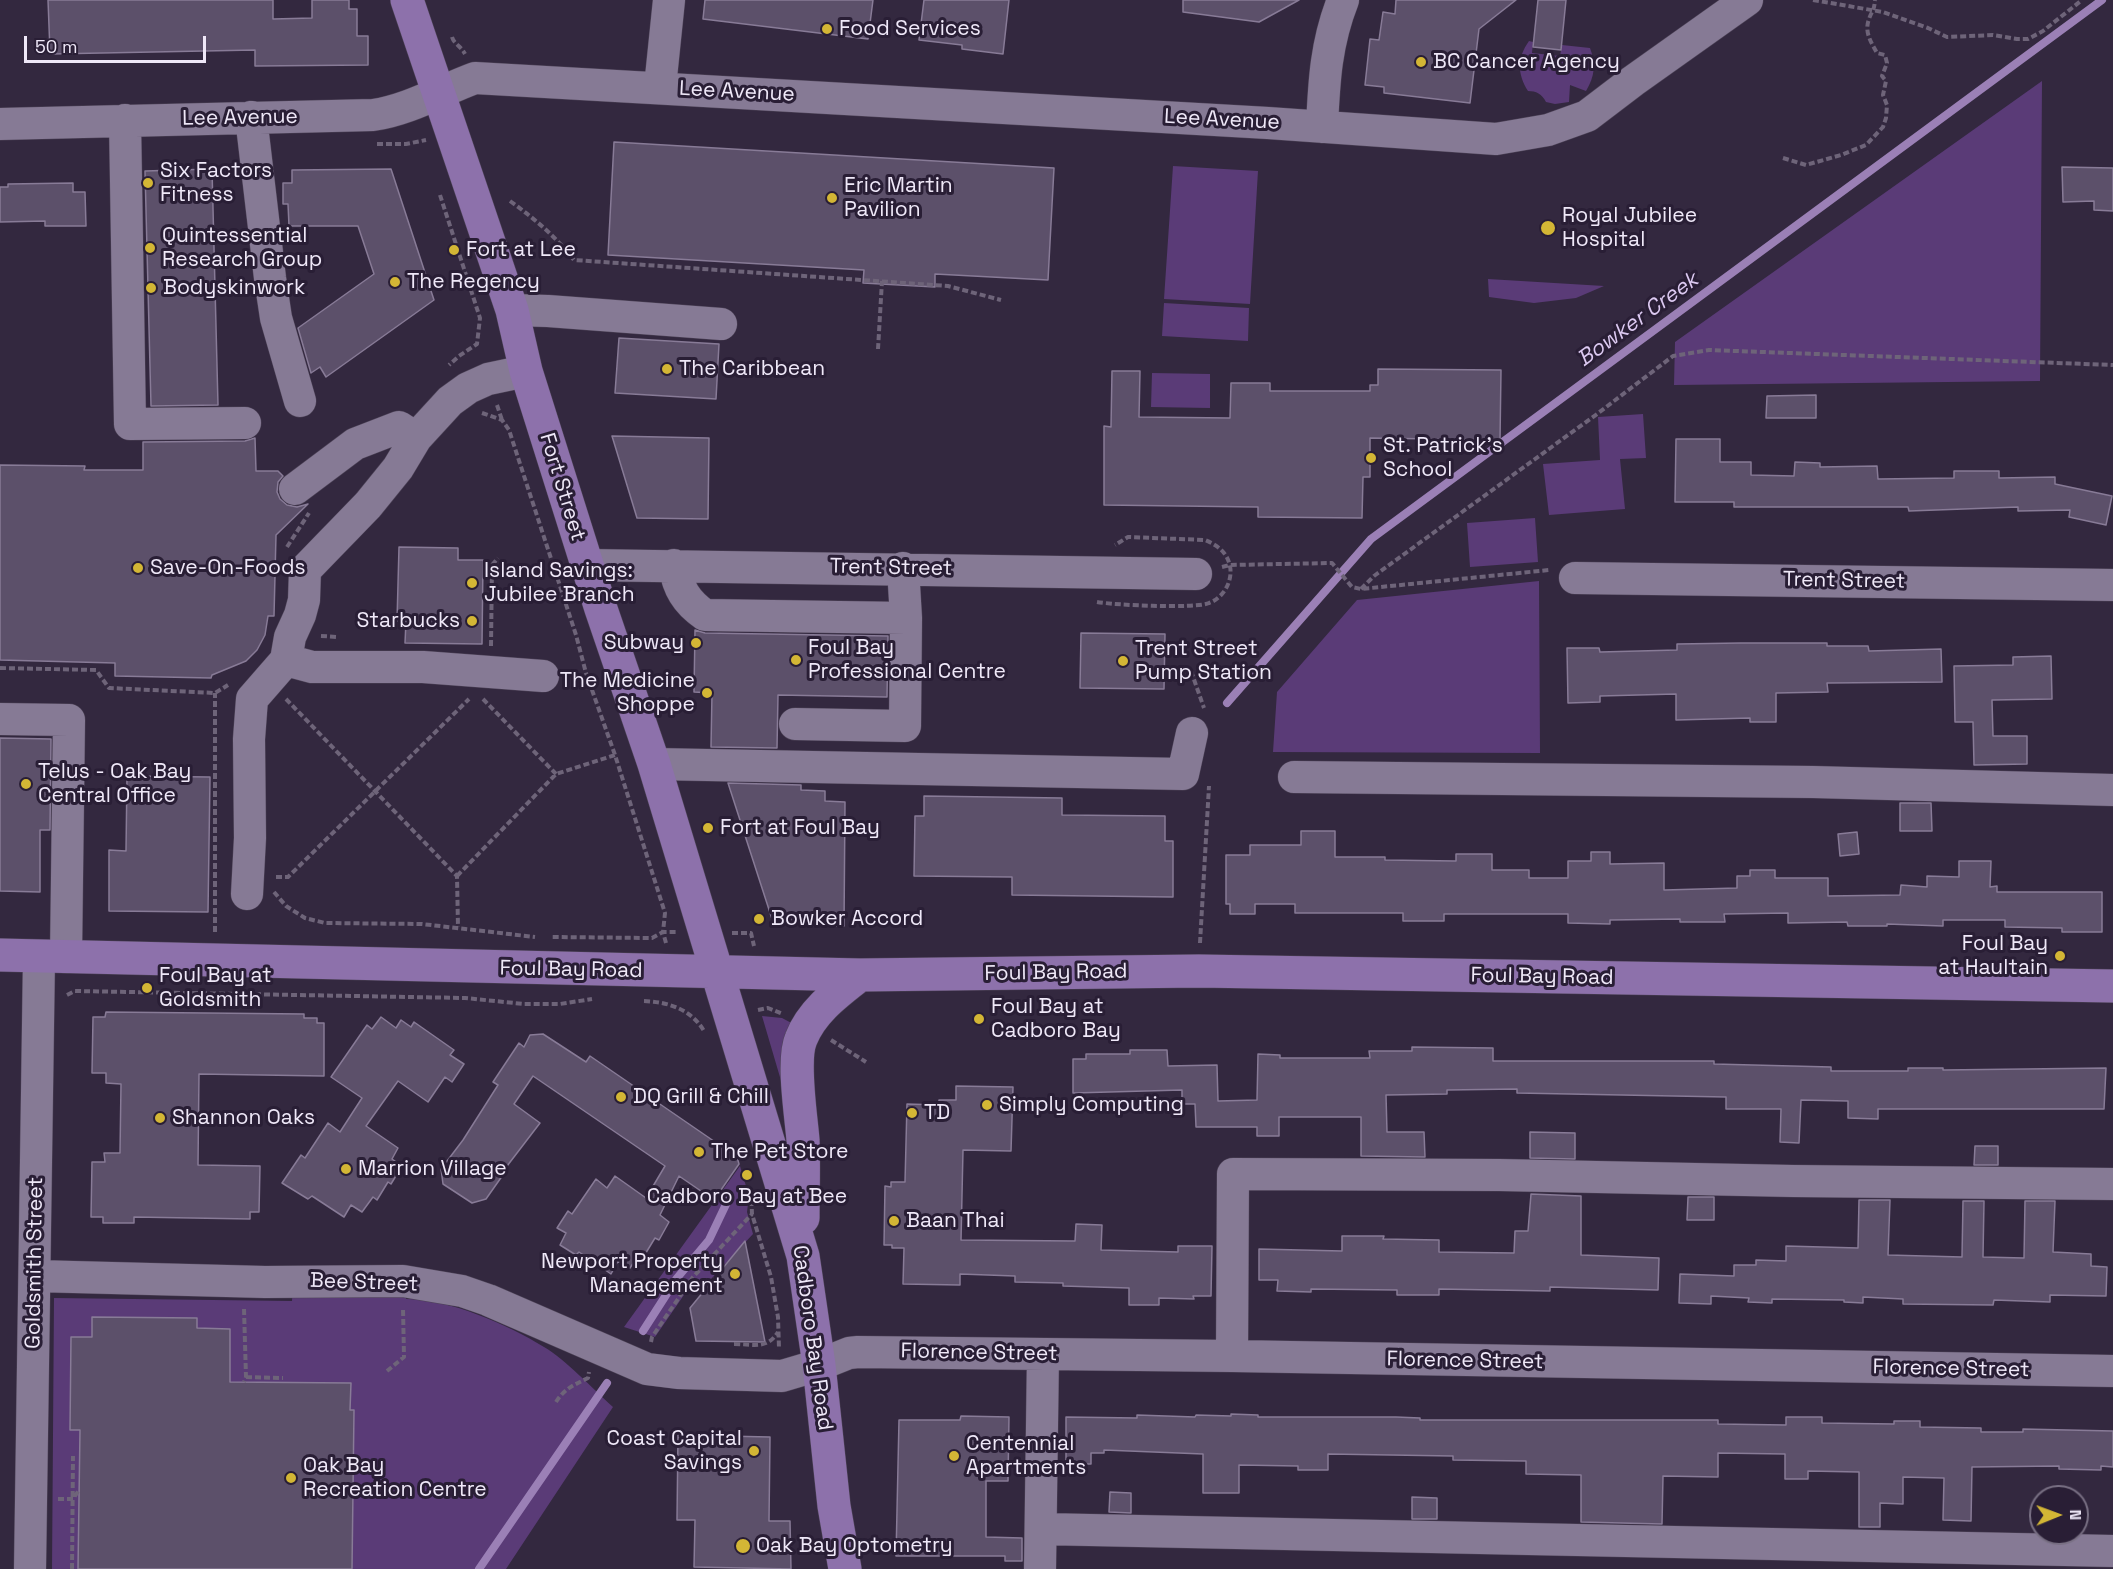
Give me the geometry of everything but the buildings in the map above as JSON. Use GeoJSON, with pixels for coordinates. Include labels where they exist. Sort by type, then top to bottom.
{"type":"FeatureCollection","features":[{"type":"Feature","properties":{"kind":"main road","name":"Fort Street"},"geometry":{"type":"LineString","coordinates":[[407,0],[512,310],[526,371],[586,565],[654,764],[718,973]]}},
{"type":"Feature","properties":{"kind":"main road","name":"Foul Bay Road"},"geometry":{"type":"LineString","coordinates":[[0,955],[718,973],[860,975],[1199,971],[2113,986]]}},
{"type":"Feature","properties":{"kind":"main road","name":"Cadboro Bay Road"},"geometry":{"type":"LineString","coordinates":[[718,973],[803,1256],[844,1569]]}},
{"type":"Feature","properties":{"kind":"main road"},"geometry":{"type":"LineString","coordinates":[[803,1256],[803,1142],[798,1060],[800,1041],[808,1026],[829,1000],[860,975]]}},
{"type":"Feature","properties":{"kind":"street"},"geometry":{"type":"LineString","coordinates":[[1322,127],[1326,59],[1332,26],[1342,0]]}},
{"type":"Feature","properties":{"kind":"street","name":"Lee Avenue"},"geometry":{"type":"LineString","coordinates":[[0,124],[374,115],[390,113],[439,91],[476,78],[660,87],[1480,138],[1513,137],[1548,130],[1587,116],[1747,0]]}},
{"type":"Feature","properties":{"kind":"street"},"geometry":{"type":"LineString","coordinates":[[659,14],[660,87]]}},
{"type":"Feature","properties":{"kind":"street"},"geometry":{"type":"LineString","coordinates":[[251,117],[276,318],[300,401]]}},
{"type":"Feature","properties":{"kind":"street"},"geometry":{"type":"LineString","coordinates":[[125,120],[130,424],[245,423]]}},
{"type":"Feature","properties":{"kind":"street"},"geometry":{"type":"LineString","coordinates":[[512,310],[721,324]]}},
{"type":"Feature","properties":{"kind":"street"},"geometry":{"type":"LineString","coordinates":[[254,882],[250,838],[249,739],[252,699],[281,659],[300,615],[304,600],[306,570],[368,505],[398,468],[416,438],[450,401],[468,388],[488,379],[526,371]]}},
{"type":"Feature","properties":{"kind":"street"},"geometry":{"type":"LineString","coordinates":[[302,500],[355,444],[399,427],[416,438]]}},
{"type":"Feature","properties":{"kind":"street","name":"Trent Street"},"geometry":{"type":"LineString","coordinates":[[586,565],[1196,574]]}},
{"type":"Feature","properties":{"kind":"street"},"geometry":{"type":"LineString","coordinates":[[674,566],[677,583],[685,598],[705,615],[906,618]]}},
{"type":"Feature","properties":{"kind":"street"},"geometry":{"type":"LineString","coordinates":[[795,724],[905,726],[906,618],[903,568]]}},
{"type":"Feature","properties":{"kind":"street","name":"Trent Street"},"geometry":{"type":"LineString","coordinates":[[1575,578],[2113,585]]}},
{"type":"Feature","properties":{"kind":"street"},"geometry":{"type":"LineString","coordinates":[[281,659],[312,667],[423,667],[543,676]]}},
{"type":"Feature","properties":{"kind":"street","name":"Goldsmith Street"},"geometry":{"type":"LineString","coordinates":[[0,719],[69,720],[35,1276],[30,1569]]}},
{"type":"Feature","properties":{"kind":"street"},"geometry":{"type":"LineString","coordinates":[[654,764],[1183,774],[1199,723]]}},
{"type":"Feature","properties":{"kind":"street"},"geometry":{"type":"LineString","coordinates":[[1294,777],[1814,782],[2113,790]]}},
{"type":"Feature","properties":{"kind":"street"},"geometry":{"type":"LineString","coordinates":[[1232,1356],[1233,1174],[1499,1175],[2113,1184]]}},
{"type":"Feature","properties":{"kind":"street","name":"Bee Street"},"geometry":{"type":"LineString","coordinates":[[35,1276],[240,1282],[403,1281],[451,1289],[488,1300],[647,1369],[679,1373],[782,1376],[819,1365]]}},
{"type":"Feature","properties":{"kind":"street","name":"Florence Street"},"geometry":{"type":"LineString","coordinates":[[819,1365],[849,1353],[858,1352],[2113,1371]]}},
{"type":"Feature","properties":{"kind":"street"},"geometry":{"type":"LineString","coordinates":[[1040,1569],[1043,1354]]}},
{"type":"Feature","properties":{"kind":"street"},"geometry":{"type":"LineString","coordinates":[[1041,1529],[2113,1551]]}},
{"type":"Feature","properties":{"kind":"path"},"geometry":{"type":"LineString","coordinates":[[1813,0],[1874,11],[1928,28],[1947,37],[1993,35],[2028,39],[2043,31],[2082,0]]}},
{"type":"Feature","properties":{"kind":"path"},"geometry":{"type":"LineString","coordinates":[[1783,158],[1806,165],[1826,160],[1866,145],[1883,127],[1886,118],[1887,105],[1884,95],[1887,81],[1882,76],[1887,63],[1885,55],[1877,53],[1868,39],[1869,18],[1874,11],[1875,0]]}},
{"type":"Feature","properties":{"kind":"path"},"geometry":{"type":"LineString","coordinates":[[437,185],[480,318],[477,344],[443,371]]}},
{"type":"Feature","properties":{"kind":"path"},"geometry":{"type":"LineString","coordinates":[[510,201],[542,224],[559,240],[574,260],[948,286],[1001,300]]}},
{"type":"Feature","properties":{"kind":"path"},"geometry":{"type":"LineString","coordinates":[[878,349],[882,281]]}},
{"type":"Feature","properties":{"kind":"path"},"geometry":{"type":"LineString","coordinates":[[1361,590],[1374,576],[1673,356],[1709,350],[2113,365]]}},
{"type":"Feature","properties":{"kind":"path"},"geometry":{"type":"LineString","coordinates":[[215,876],[254,882],[273,891],[286,906],[306,918],[325,923],[422,924],[534,937],[652,938],[663,932],[665,913],[509,430],[502,420],[489,414],[476,412]]}},
{"type":"Feature","properties":{"kind":"path"},"geometry":{"type":"LineString","coordinates":[[286,548],[302,500]]}},
{"type":"Feature","properties":{"kind":"path"},"geometry":{"type":"LineString","coordinates":[[480,648],[491,648],[492,565],[498,558]]}},
{"type":"Feature","properties":{"kind":"path"},"geometry":{"type":"LineString","coordinates":[[1230,565],[1332,562],[1352,587],[1361,590],[1554,570],[1575,578]]}},
{"type":"Feature","properties":{"kind":"path"},"geometry":{"type":"LineString","coordinates":[[0,668],[96,670],[109,688],[215,693],[256,668],[281,659],[314,636],[347,637]]}},
{"type":"Feature","properties":{"kind":"path"},"geometry":{"type":"LineString","coordinates":[[281,659],[375,790],[458,876]]}},
{"type":"Feature","properties":{"kind":"path"},"geometry":{"type":"LineString","coordinates":[[1191,671],[1199,723]]}},
{"type":"Feature","properties":{"kind":"path"},"geometry":{"type":"LineString","coordinates":[[254,882],[288,877],[476,692],[556,774]]}},
{"type":"Feature","properties":{"kind":"path"},"geometry":{"type":"LineString","coordinates":[[214,961],[215,693]]}},
{"type":"Feature","properties":{"kind":"path"},"geometry":{"type":"LineString","coordinates":[[458,927],[458,876],[556,774],[615,755]]}},
{"type":"Feature","properties":{"kind":"path"},"geometry":{"type":"LineString","coordinates":[[1199,971],[1209,782]]}},
{"type":"Feature","properties":{"kind":"path"},"geometry":{"type":"LineString","coordinates":[[63,1000],[67,994],[75,991],[465,998],[524,1004],[560,1004],[602,999]]}},
{"type":"Feature","properties":{"kind":"path"},"geometry":{"type":"LineString","coordinates":[[636,1000],[659,1002],[686,1011],[703,1029],[706,1040]]}},
{"type":"Feature","properties":{"kind":"path"},"geometry":{"type":"LineString","coordinates":[[749,1183],[752,1195],[752,1214],[771,1277],[778,1317],[778,1332]]}},
{"type":"Feature","properties":{"kind":"path"},"geometry":{"type":"LineString","coordinates":[[647,1369],[652,1337],[658,1328],[693,1277],[752,1214]]}},
{"type":"Feature","properties":{"kind":"path"},"geometry":{"type":"LineString","coordinates":[[240,1282],[243,1298],[245,1379],[283,1378]]}},
{"type":"Feature","properties":{"kind":"path"},"geometry":{"type":"LineString","coordinates":[[387,1371],[404,1357],[404,1329]]}},
{"type":"Feature","properties":{"kind":"path"},"geometry":{"type":"LineString","coordinates":[[556,1402],[570,1386],[588,1378],[591,1346]]}},
{"type":"Feature","properties":{"kind":"path"},"geometry":{"type":"LineString","coordinates":[[72,1569],[73,1456]]}},
{"type":"Feature","properties":{"kind":"path"},"geometry":{"type":"LineString","coordinates":[[73,1499],[79,1490]]}},
{"type":"Feature","properties":{"kind":"path"},"geometry":{"type":"LineString","coordinates":[[66,1499],[73,1499]]}},
{"type":"Feature","properties":{"kind":"shaded area"},"geometry":{"type":"Polygon","coordinates":[[[1529,41],[1533,42],[1532,53],[1560,56],[1562,45],[1590,48],[1594,70],[1586,91],[1570,85],[1569,102],[1555,104],[1546,102],[1536,92],[1528,91],[1520,72],[1520,66],[1522,53],[1529,41]]]}},
{"type":"Feature","properties":{"kind":"shaded area"},"geometry":{"type":"Polygon","coordinates":[[[2042,81],[2040,381],[1674,385],[1675,342],[2042,81]]]}},
{"type":"Feature","properties":{"kind":"shaded area"},"geometry":{"type":"Polygon","coordinates":[[[1173,166],[1258,171],[1250,304],[1164,299],[1173,166]]]}},
{"type":"Feature","properties":{"kind":"shaded area"},"geometry":{"type":"Polygon","coordinates":[[[1488,279],[1604,286],[1576,298],[1534,303],[1489,297],[1488,279]]]}},
{"type":"Feature","properties":{"kind":"shaded area"},"geometry":{"type":"Polygon","coordinates":[[[1164,303],[1249,308],[1248,341],[1162,336],[1164,303]]]}},
{"type":"Feature","properties":{"kind":"shaded area"},"geometry":{"type":"Polygon","coordinates":[[[1152,373],[1210,374],[1210,408],[1151,407],[1152,373]]]}},
{"type":"Feature","properties":{"kind":"shaded area"},"geometry":{"type":"Polygon","coordinates":[[[1643,414],[1646,458],[1620,459],[1625,509],[1549,515],[1543,464],[1600,460],[1598,417],[1643,414]]]}},
{"type":"Feature","properties":{"kind":"shaded area"},"geometry":{"type":"Polygon","coordinates":[[[1535,518],[1538,562],[1470,567],[1467,523],[1535,518]]]}},
{"type":"Feature","properties":{"kind":"shaded area"},"geometry":{"type":"Polygon","coordinates":[[[1539,581],[1540,753],[1273,752],[1277,692],[1357,600],[1539,581]]]}},
{"type":"Feature","properties":{"kind":"shaded area"},"geometry":{"type":"Polygon","coordinates":[[[762,1016],[782,1018],[799,1027],[782,1084],[762,1016]]]}},
{"type":"Feature","properties":{"kind":"shaded area"},"geometry":{"type":"Polygon","coordinates":[[[740,1166],[749,1196],[747,1212],[753,1234],[698,1293],[686,1292],[655,1337],[624,1327],[740,1166]]]}},
{"type":"Feature","properties":{"kind":"shaded area","name":"Oak Bay Recreation Centre"},"geometry":{"type":"Polygon","coordinates":[[[405,1281],[406,1299],[440,1303],[477,1314],[544,1347],[570,1367],[613,1407],[506,1569],[52,1569],[54,1298],[292,1301],[293,1282],[405,1281]]]}},
{"type":"Feature","properties":{"kind":"waterway","name":"Bowker Creek"},"geometry":{"type":"LineString","coordinates":[[1227,703],[1371,539],[2102,0]]}},
{"type":"Feature","properties":{"kind":"waterway","name":"Bowker Creek"},"geometry":{"type":"LineString","coordinates":[[643,1331],[677,1278],[709,1240],[730,1196]]}},
{"type":"Feature","properties":{"kind":"waterway","name":"Bowker Creek"},"geometry":{"type":"LineString","coordinates":[[479,1569],[607,1383]]}},
{"type":"Feature","properties":{"kind":"place","name":"Food Services"},"geometry":{"type":"Point","coordinates":[827,29]}},
{"type":"Feature","properties":{"kind":"place","name":"BC Cancer Agency"},"geometry":{"type":"Point","coordinates":[1421,62]}},
{"type":"Feature","properties":{"kind":"place","name":"Six Factors Fitness"},"geometry":{"type":"Point","coordinates":[148,183]}},
{"type":"Feature","properties":{"kind":"place","name":"Eric Martin Pavilion"},"geometry":{"type":"Point","coordinates":[832,198]}},
{"type":"Feature","properties":{"kind":"place","name":"Royal Jubilee Hospital"},"geometry":{"type":"Point","coordinates":[1548,228]}},
{"type":"Feature","properties":{"kind":"place","name":"Quintessential Research Group"},"geometry":{"type":"Point","coordinates":[150,248]}},
{"type":"Feature","properties":{"kind":"place","name":"Fort at Lee"},"geometry":{"type":"Point","coordinates":[454,250]}},
{"type":"Feature","properties":{"kind":"place","name":"The Regency"},"geometry":{"type":"Point","coordinates":[395,282]}},
{"type":"Feature","properties":{"kind":"place","name":"Bodyskinwork"},"geometry":{"type":"Point","coordinates":[151,288]}},
{"type":"Feature","properties":{"kind":"place","name":"The Caribbean"},"geometry":{"type":"Point","coordinates":[667,369]}},
{"type":"Feature","properties":{"kind":"place","name":"St. Patrick's School"},"geometry":{"type":"Point","coordinates":[1371,458]}},
{"type":"Feature","properties":{"kind":"place","name":"Save-On-Foods"},"geometry":{"type":"Point","coordinates":[138,568]}},
{"type":"Feature","properties":{"kind":"place","name":"Island Savings: Jubilee Branch"},"geometry":{"type":"Point","coordinates":[472,583]}},
{"type":"Feature","properties":{"kind":"place","name":"Starbucks"},"geometry":{"type":"Point","coordinates":[472,621]}},
{"type":"Feature","properties":{"kind":"place","name":"Subway"},"geometry":{"type":"Point","coordinates":[696,643]}},
{"type":"Feature","properties":{"kind":"place","name":"Foul Bay Professional Centre"},"geometry":{"type":"Point","coordinates":[796,660]}},
{"type":"Feature","properties":{"kind":"place","name":"Trent Street Pump Station"},"geometry":{"type":"Point","coordinates":[1123,661]}},
{"type":"Feature","properties":{"kind":"place","name":"The Medicine Shoppe"},"geometry":{"type":"Point","coordinates":[707,693]}},
{"type":"Feature","properties":{"kind":"place","name":"Telus - Oak Bay Central Office"},"geometry":{"type":"Point","coordinates":[26,784]}},
{"type":"Feature","properties":{"kind":"place","name":"Fort at Foul Bay"},"geometry":{"type":"Point","coordinates":[708,828]}},
{"type":"Feature","properties":{"kind":"place","name":"Bowker Accord"},"geometry":{"type":"Point","coordinates":[759,919]}},
{"type":"Feature","properties":{"kind":"place","name":"Foul Bay at Haultain"},"geometry":{"type":"Point","coordinates":[2060,956]}},
{"type":"Feature","properties":{"kind":"place","name":"Foul Bay at Goldsmith"},"geometry":{"type":"Point","coordinates":[147,988]}},
{"type":"Feature","properties":{"kind":"place","name":"Foul Bay at Cadboro Bay"},"geometry":{"type":"Point","coordinates":[979,1019]}},
{"type":"Feature","properties":{"kind":"place","name":"DQ Grill & Chill"},"geometry":{"type":"Point","coordinates":[621,1097]}},
{"type":"Feature","properties":{"kind":"place","name":"Simply Computing"},"geometry":{"type":"Point","coordinates":[987,1105]}},
{"type":"Feature","properties":{"kind":"place","name":"TD"},"geometry":{"type":"Point","coordinates":[912,1113]}},
{"type":"Feature","properties":{"kind":"place","name":"Shannon Oaks"},"geometry":{"type":"Point","coordinates":[160,1118]}},
{"type":"Feature","properties":{"kind":"place","name":"The Pet Store"},"geometry":{"type":"Point","coordinates":[699,1152]}},
{"type":"Feature","properties":{"kind":"place","name":"Marrion Village"},"geometry":{"type":"Point","coordinates":[346,1169]}},
{"type":"Feature","properties":{"kind":"place","name":"Cadboro Bay at Bee"},"geometry":{"type":"Point","coordinates":[747,1175]}},
{"type":"Feature","properties":{"kind":"place","name":"Baan Thai"},"geometry":{"type":"Point","coordinates":[894,1221]}},
{"type":"Feature","properties":{"kind":"place","name":"Newport Property Management"},"geometry":{"type":"Point","coordinates":[735,1274]}},
{"type":"Feature","properties":{"kind":"place","name":"Coast Capital Savings"},"geometry":{"type":"Point","coordinates":[754,1451]}},
{"type":"Feature","properties":{"kind":"place","name":"Centennial Apartments"},"geometry":{"type":"Point","coordinates":[954,1456]}},
{"type":"Feature","properties":{"kind":"place","name":"Oak Bay Recreation Centre"},"geometry":{"type":"Point","coordinates":[291,1478]}},
{"type":"Feature","properties":{"kind":"place","name":"Oak Bay Optometry"},"geometry":{"type":"Point","coordinates":[743,1546]}}]}
